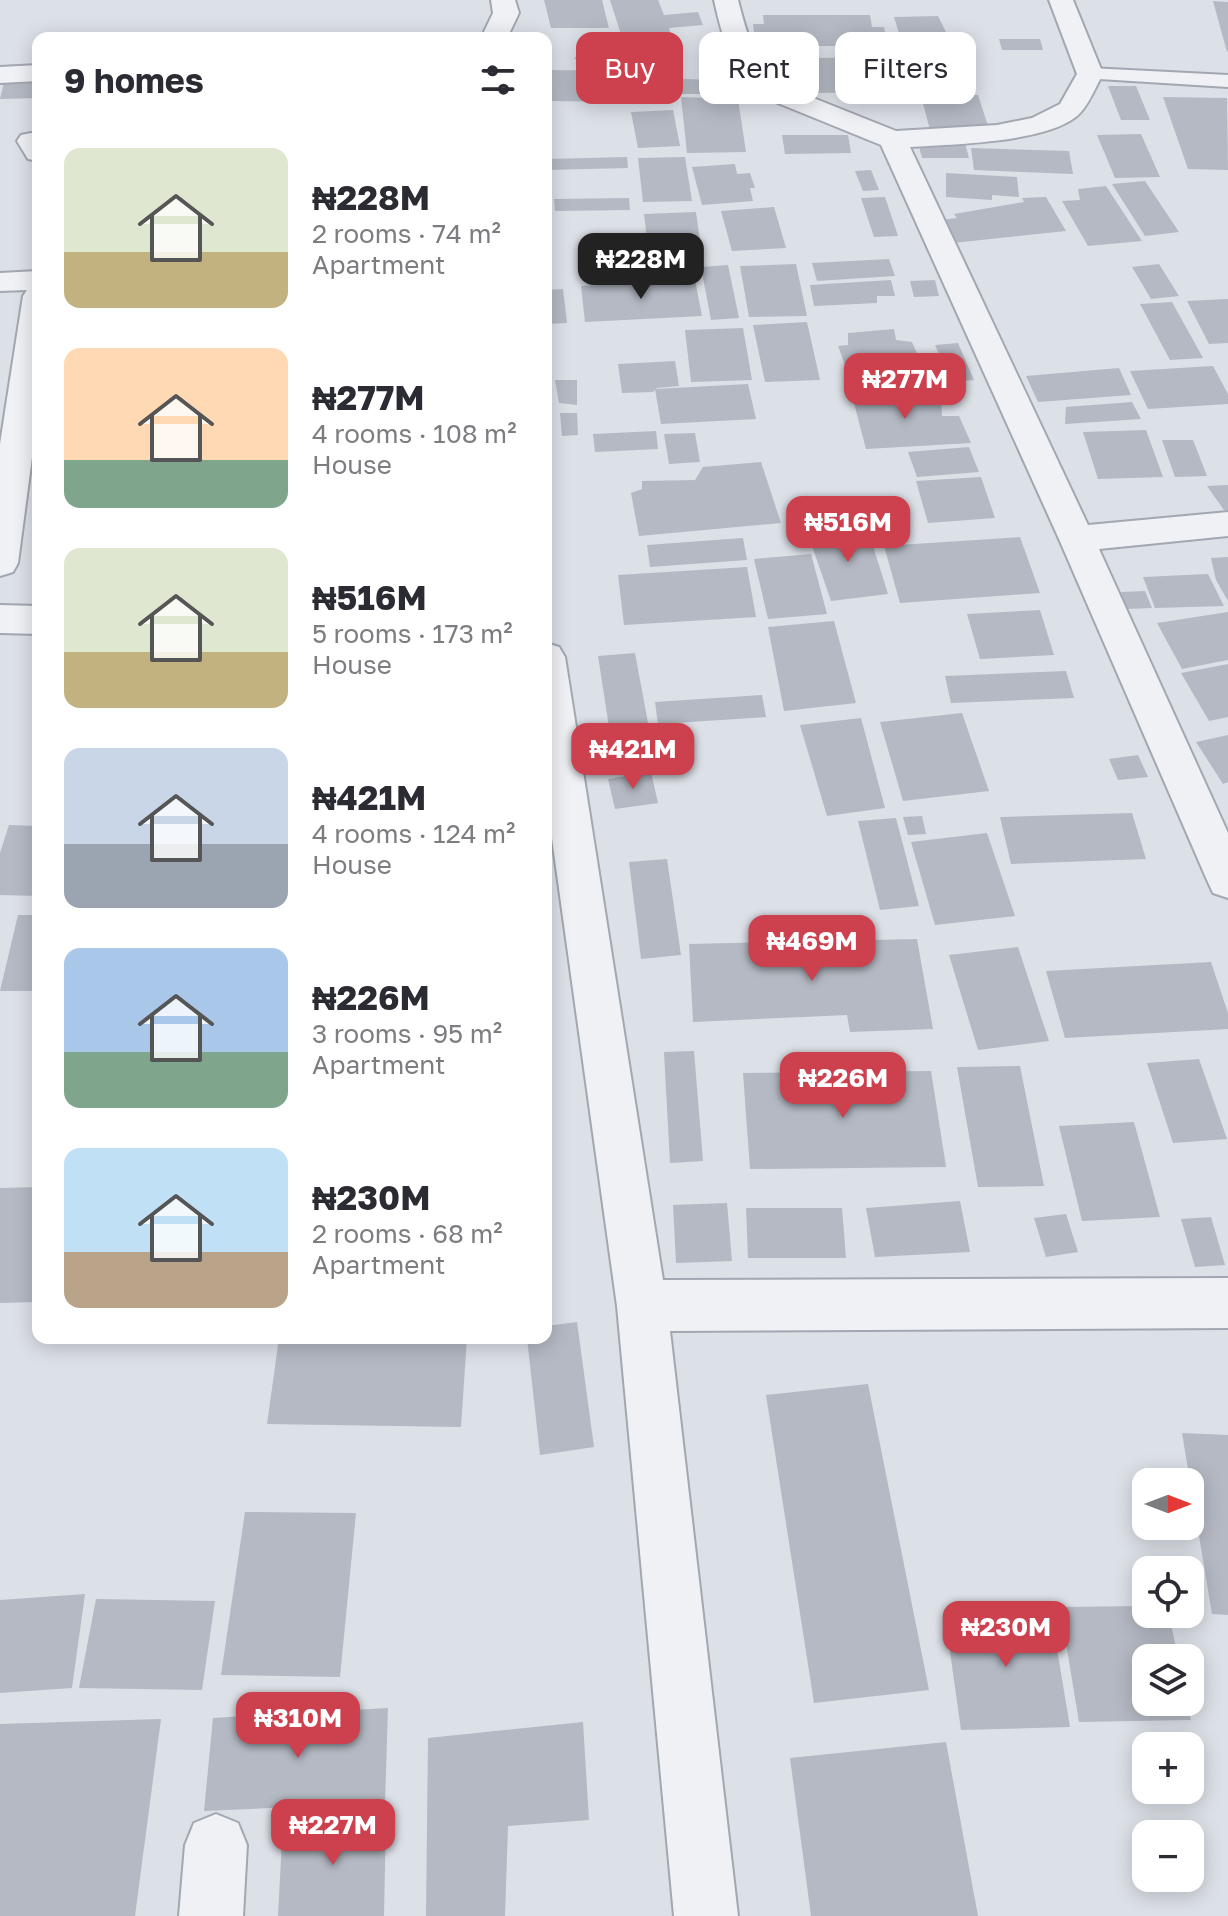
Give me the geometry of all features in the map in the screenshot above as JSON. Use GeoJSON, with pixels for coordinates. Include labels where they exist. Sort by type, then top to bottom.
{"type":"FeatureCollection","features":[{"type":"Feature","properties":{"kind":"street"},"geometry":{"type":"LineString","coordinates":[[497,32],[506,13],[503,0]]}},
{"type":"Feature","properties":{"kind":"street"},"geometry":{"type":"LineString","coordinates":[[726,0],[733,29],[755,79],[772,91],[893,140],[997,133],[1040,124],[1070,109],[1090,74],[1061,0]]}},
{"type":"Feature","properties":{"kind":"street"},"geometry":{"type":"LineString","coordinates":[[0,75],[32,73]]}},
{"type":"Feature","properties":{"kind":"street"},"geometry":{"type":"LineString","coordinates":[[893,140],[1077,539],[1228,880]]}},
{"type":"Feature","properties":{"kind":"street"},"geometry":{"type":"LineString","coordinates":[[0,282],[32,280]]}},
{"type":"Feature","properties":{"kind":"street"},"geometry":{"type":"LineString","coordinates":[[0,563],[32,338]]}},
{"type":"Feature","properties":{"kind":"street"},"geometry":{"type":"LineString","coordinates":[[1077,539],[1228,524]]}},
{"type":"Feature","properties":{"kind":"street"},"geometry":{"type":"LineString","coordinates":[[0,619],[32,620]]}},
{"type":"Feature","properties":{"kind":"street"},"geometry":{"type":"LineString","coordinates":[[552,698],[642,1306],[706,1916]]}},
{"type":"Feature","properties":{"kind":"street"},"geometry":{"type":"LineString","coordinates":[[642,1306],[1228,1303]]}},
{"type":"Feature","properties":{"kind":"street"},"geometry":{"type":"LineString","coordinates":[[211,1916],[216,1845]]}},
{"type":"Feature","properties":{"kind":"lane"},"geometry":{"type":"LineString","coordinates":[[1090,74],[1228,81]]}},
{"type":"Feature","properties":{"kind":"building"},"geometry":{"type":"Polygon","coordinates":[[[544,0],[602,0],[609,28],[551,28],[544,0]]]}},
{"type":"Feature","properties":{"kind":"building"},"geometry":{"type":"Polygon","coordinates":[[[610,0],[658,0],[664,15],[698,12],[703,25],[669,28],[670,32],[620,32],[610,0]]]}},
{"type":"Feature","properties":{"kind":"building"},"geometry":{"type":"Polygon","coordinates":[[[1213,1],[1228,2],[1227,52],[1213,1]]]}},
{"type":"Feature","properties":{"kind":"building"},"geometry":{"type":"Polygon","coordinates":[[[763,15],[870,15],[872,27],[884,27],[885,32],[835,32],[835,46],[819,46],[819,32],[754,32],[753,24],[764,24],[763,15]]]}},
{"type":"Feature","properties":{"kind":"building"},"geometry":{"type":"Polygon","coordinates":[[[938,16],[946,32],[899,32],[894,17],[938,16]]]}},
{"type":"Feature","properties":{"kind":"building"},"geometry":{"type":"Polygon","coordinates":[[[999,39],[1040,39],[1043,50],[1002,50],[999,39]]]}},
{"type":"Feature","properties":{"kind":"building"},"geometry":{"type":"Polygon","coordinates":[[[819,58],[835,58],[835,93],[819,93],[819,58]]]}},
{"type":"Feature","properties":{"kind":"building"},"geometry":{"type":"Polygon","coordinates":[[[552,70],[576,70],[576,101],[552,101],[552,70]]]}},
{"type":"Feature","properties":{"kind":"building"},"geometry":{"type":"Polygon","coordinates":[[[683,79],[699,80],[699,94],[683,94],[683,79]]]}},
{"type":"Feature","properties":{"kind":"building"},"geometry":{"type":"Polygon","coordinates":[[[32,80],[32,98],[0,99],[4,82],[32,80]]]}},
{"type":"Feature","properties":{"kind":"building"},"geometry":{"type":"Polygon","coordinates":[[[1108,86],[1136,86],[1150,120],[1121,120],[1108,86]]]}},
{"type":"Feature","properties":{"kind":"building"},"geometry":{"type":"Polygon","coordinates":[[[976,95],[989,129],[930,130],[923,104],[976,104],[976,95]]]}},
{"type":"Feature","properties":{"kind":"building"},"geometry":{"type":"Polygon","coordinates":[[[683,97],[699,98],[699,104],[739,104],[746,152],[687,153],[683,97]]]}},
{"type":"Feature","properties":{"kind":"building"},"geometry":{"type":"Polygon","coordinates":[[[1163,97],[1227,98],[1228,170],[1188,169],[1163,97]]]}},
{"type":"Feature","properties":{"kind":"building"},"geometry":{"type":"Polygon","coordinates":[[[673,110],[680,146],[638,148],[631,112],[673,110]]]}},
{"type":"Feature","properties":{"kind":"building"},"geometry":{"type":"Polygon","coordinates":[[[1141,134],[1160,177],[1115,178],[1097,135],[1141,134]]]}},
{"type":"Feature","properties":{"kind":"building"},"geometry":{"type":"Polygon","coordinates":[[[782,135],[848,135],[851,153],[785,154],[782,135]]]}},
{"type":"Feature","properties":{"kind":"building"},"geometry":{"type":"Polygon","coordinates":[[[918,143],[965,143],[969,158],[922,158],[918,143]]]}},
{"type":"Feature","properties":{"kind":"building"},"geometry":{"type":"Polygon","coordinates":[[[971,148],[1069,151],[1073,174],[974,170],[971,148]]]}},
{"type":"Feature","properties":{"kind":"building"},"geometry":{"type":"Polygon","coordinates":[[[627,157],[628,168],[552,170],[552,159],[627,157]]]}},
{"type":"Feature","properties":{"kind":"building"},"geometry":{"type":"Polygon","coordinates":[[[685,157],[692,201],[643,202],[638,158],[685,157]]]}},
{"type":"Feature","properties":{"kind":"building"},"geometry":{"type":"Polygon","coordinates":[[[735,164],[737,174],[750,173],[755,188],[750,188],[753,201],[702,205],[692,167],[735,164]]]}},
{"type":"Feature","properties":{"kind":"building"},"geometry":{"type":"Polygon","coordinates":[[[871,170],[879,190],[863,191],[855,171],[871,170]]]}},
{"type":"Feature","properties":{"kind":"building"},"geometry":{"type":"Polygon","coordinates":[[[946,173],[1017,177],[1019,197],[992,195],[992,200],[946,197],[946,173]]]}},
{"type":"Feature","properties":{"kind":"building"},"geometry":{"type":"Polygon","coordinates":[[[1145,181],[1179,232],[1145,236],[1112,184],[1145,181]]]}},
{"type":"Feature","properties":{"kind":"building"},"geometry":{"type":"Polygon","coordinates":[[[1106,186],[1142,241],[1088,246],[1062,201],[1080,200],[1078,189],[1106,186]]]}},
{"type":"Feature","properties":{"kind":"building"},"geometry":{"type":"Polygon","coordinates":[[[885,197],[898,236],[874,237],[861,198],[885,197]]]}},
{"type":"Feature","properties":{"kind":"building"},"geometry":{"type":"Polygon","coordinates":[[[1046,197],[1066,231],[953,243],[941,220],[957,218],[954,214],[1024,202],[1022,198],[1046,197]]]}},
{"type":"Feature","properties":{"kind":"building"},"geometry":{"type":"Polygon","coordinates":[[[629,198],[630,210],[555,211],[554,199],[629,198]]]}},
{"type":"Feature","properties":{"kind":"building"},"geometry":{"type":"Polygon","coordinates":[[[774,207],[786,248],[732,251],[721,211],[774,207]]]}},
{"type":"Feature","properties":{"kind":"building"},"geometry":{"type":"Polygon","coordinates":[[[696,212],[702,255],[649,257],[644,214],[696,212]]]}},
{"type":"Feature","properties":{"kind":"building"},"geometry":{"type":"Polygon","coordinates":[[[889,259],[895,276],[817,281],[812,263],[889,259]]]}},
{"type":"Feature","properties":{"kind":"building"},"geometry":{"type":"Polygon","coordinates":[[[796,264],[807,316],[749,317],[740,266],[796,264]]]}},
{"type":"Feature","properties":{"kind":"building"},"geometry":{"type":"Polygon","coordinates":[[[1159,264],[1179,296],[1151,299],[1132,267],[1159,264]]]}},
{"type":"Feature","properties":{"kind":"building"},"geometry":{"type":"Polygon","coordinates":[[[728,265],[739,318],[711,320],[701,267],[728,265]]]}},
{"type":"Feature","properties":{"kind":"building"},"geometry":{"type":"Polygon","coordinates":[[[695,280],[702,316],[585,322],[581,286],[695,280]]]}},
{"type":"Feature","properties":{"kind":"building"},"geometry":{"type":"Polygon","coordinates":[[[891,280],[895,296],[877,296],[877,303],[814,306],[810,285],[891,280]]]}},
{"type":"Feature","properties":{"kind":"building"},"geometry":{"type":"Polygon","coordinates":[[[935,280],[939,296],[914,297],[910,281],[935,280]]]}},
{"type":"Feature","properties":{"kind":"building"},"geometry":{"type":"Polygon","coordinates":[[[563,289],[567,323],[552,324],[552,290],[563,289]]]}},
{"type":"Feature","properties":{"kind":"building"},"geometry":{"type":"Polygon","coordinates":[[[1228,299],[1228,343],[1209,344],[1187,301],[1228,299]]]}},
{"type":"Feature","properties":{"kind":"building"},"geometry":{"type":"Polygon","coordinates":[[[1172,302],[1203,358],[1170,360],[1140,304],[1172,302]]]}},
{"type":"Feature","properties":{"kind":"building"},"geometry":{"type":"Polygon","coordinates":[[[807,322],[820,380],[765,382],[753,325],[807,322]]]}},
{"type":"Feature","properties":{"kind":"building"},"geometry":{"type":"Polygon","coordinates":[[[743,328],[752,380],[691,382],[685,330],[743,328]]]}},
{"type":"Feature","properties":{"kind":"building"},"geometry":{"type":"Polygon","coordinates":[[[894,329],[896,340],[912,342],[923,367],[848,373],[838,346],[848,345],[848,333],[894,329]]]}},
{"type":"Feature","properties":{"kind":"building"},"geometry":{"type":"Polygon","coordinates":[[[958,343],[974,380],[951,382],[935,345],[958,343]]]}},
{"type":"Feature","properties":{"kind":"building"},"geometry":{"type":"Polygon","coordinates":[[[675,361],[679,386],[657,388],[653,392],[622,393],[618,364],[675,361]]]}},
{"type":"Feature","properties":{"kind":"building"},"geometry":{"type":"Polygon","coordinates":[[[1213,366],[1228,394],[1228,404],[1148,409],[1130,371],[1213,366]]]}},
{"type":"Feature","properties":{"kind":"building"},"geometry":{"type":"Polygon","coordinates":[[[1119,368],[1131,395],[1038,402],[1026,376],[1119,368]]]}},
{"type":"Feature","properties":{"kind":"building"},"geometry":{"type":"Polygon","coordinates":[[[555,380],[577,380],[577,405],[559,403],[555,380]]]}},
{"type":"Feature","properties":{"kind":"building"},"geometry":{"type":"Polygon","coordinates":[[[748,384],[756,419],[661,424],[655,389],[748,384]]]}},
{"type":"Feature","properties":{"kind":"building"},"geometry":{"type":"Polygon","coordinates":[[[850,388],[880,388],[881,399],[941,397],[942,416],[959,416],[971,443],[866,449],[850,388]]]}},
{"type":"Feature","properties":{"kind":"building"},"geometry":{"type":"Polygon","coordinates":[[[1132,402],[1141,419],[1065,424],[1066,407],[1132,402]]]}},
{"type":"Feature","properties":{"kind":"building"},"geometry":{"type":"Polygon","coordinates":[[[560,413],[577,413],[578,435],[562,436],[560,413]]]}},
{"type":"Feature","properties":{"kind":"building"},"geometry":{"type":"Polygon","coordinates":[[[1146,430],[1163,477],[1098,479],[1083,432],[1146,430]]]}},
{"type":"Feature","properties":{"kind":"building"},"geometry":{"type":"Polygon","coordinates":[[[656,431],[658,449],[595,452],[593,434],[656,431]]]}},
{"type":"Feature","properties":{"kind":"building"},"geometry":{"type":"Polygon","coordinates":[[[695,433],[700,462],[669,464],[664,434],[695,433]]]}},
{"type":"Feature","properties":{"kind":"building"},"geometry":{"type":"Polygon","coordinates":[[[1162,440],[1193,440],[1207,476],[1175,477],[1162,440]]]}},
{"type":"Feature","properties":{"kind":"building"},"geometry":{"type":"Polygon","coordinates":[[[969,447],[979,472],[917,477],[908,452],[969,447]]]}},
{"type":"Feature","properties":{"kind":"building"},"geometry":{"type":"Polygon","coordinates":[[[761,462],[781,523],[639,536],[631,493],[642,489],[642,481],[695,480],[703,467],[761,462]]]}},
{"type":"Feature","properties":{"kind":"building"},"geometry":{"type":"Polygon","coordinates":[[[981,477],[995,518],[928,523],[916,481],[981,477]]]}},
{"type":"Feature","properties":{"kind":"building"},"geometry":{"type":"Polygon","coordinates":[[[1228,485],[1228,510],[1224,510],[1207,486],[1228,485]]]}},
{"type":"Feature","properties":{"kind":"building"},"geometry":{"type":"Polygon","coordinates":[[[868,530],[888,594],[831,601],[808,534],[868,530]]]}},
{"type":"Feature","properties":{"kind":"building"},"geometry":{"type":"Polygon","coordinates":[[[1020,537],[1040,593],[900,603],[884,546],[1020,537]]]}},
{"type":"Feature","properties":{"kind":"building"},"geometry":{"type":"Polygon","coordinates":[[[743,538],[747,560],[650,567],[647,545],[743,538]]]}},
{"type":"Feature","properties":{"kind":"building"},"geometry":{"type":"Polygon","coordinates":[[[811,554],[827,614],[768,619],[754,559],[811,554]]]}},
{"type":"Feature","properties":{"kind":"building"},"geometry":{"type":"Polygon","coordinates":[[[1228,557],[1228,601],[1216,580],[1211,558],[1228,557]]]}},
{"type":"Feature","properties":{"kind":"building"},"geometry":{"type":"Polygon","coordinates":[[[747,567],[756,617],[624,625],[618,575],[747,567]]]}},
{"type":"Feature","properties":{"kind":"building"},"geometry":{"type":"Polygon","coordinates":[[[1208,574],[1224,606],[1155,608],[1143,577],[1208,574]]]}},
{"type":"Feature","properties":{"kind":"building"},"geometry":{"type":"Polygon","coordinates":[[[1145,591],[1152,608],[1127,609],[1121,592],[1145,591]]]}},
{"type":"Feature","properties":{"kind":"building"},"geometry":{"type":"Polygon","coordinates":[[[1040,610],[1054,655],[980,659],[967,614],[1040,610]]]}},
{"type":"Feature","properties":{"kind":"building"},"geometry":{"type":"Polygon","coordinates":[[[1228,612],[1228,660],[1182,669],[1157,623],[1228,612]]]}},
{"type":"Feature","properties":{"kind":"building"},"geometry":{"type":"Polygon","coordinates":[[[834,621],[856,703],[784,711],[768,627],[834,621]]]}},
{"type":"Feature","properties":{"kind":"building"},"geometry":{"type":"Polygon","coordinates":[[[635,653],[648,723],[609,727],[598,656],[635,653]]]}},
{"type":"Feature","properties":{"kind":"building"},"geometry":{"type":"Polygon","coordinates":[[[1228,664],[1228,717],[1209,721],[1181,673],[1228,664]]]}},
{"type":"Feature","properties":{"kind":"building"},"geometry":{"type":"Polygon","coordinates":[[[1066,671],[1074,698],[951,703],[945,676],[1066,671]]]}},
{"type":"Feature","properties":{"kind":"building"},"geometry":{"type":"Polygon","coordinates":[[[762,695],[766,717],[658,724],[655,702],[762,695]]]}},
{"type":"Feature","properties":{"kind":"building"},"geometry":{"type":"Polygon","coordinates":[[[962,713],[989,791],[903,801],[880,722],[962,713]]]}},
{"type":"Feature","properties":{"kind":"building"},"geometry":{"type":"Polygon","coordinates":[[[861,718],[885,808],[827,816],[800,725],[861,718]]]}},
{"type":"Feature","properties":{"kind":"building"},"geometry":{"type":"Polygon","coordinates":[[[617,735],[623,768],[603,770],[599,737],[617,735]]]}},
{"type":"Feature","properties":{"kind":"building"},"geometry":{"type":"Polygon","coordinates":[[[1228,735],[1228,782],[1223,784],[1196,742],[1228,735]]]}},
{"type":"Feature","properties":{"kind":"building"},"geometry":{"type":"Polygon","coordinates":[[[1138,755],[1148,777],[1118,780],[1109,759],[1138,755]]]}},
{"type":"Feature","properties":{"kind":"building"},"geometry":{"type":"Polygon","coordinates":[[[651,772],[658,803],[615,809],[608,779],[651,772]]]}},
{"type":"Feature","properties":{"kind":"building"},"geometry":{"type":"Polygon","coordinates":[[[1132,813],[1146,859],[1011,864],[1000,817],[1132,813]]]}},
{"type":"Feature","properties":{"kind":"building"},"geometry":{"type":"Polygon","coordinates":[[[922,816],[926,834],[908,835],[903,817],[922,816]]]}},
{"type":"Feature","properties":{"kind":"building"},"geometry":{"type":"Polygon","coordinates":[[[896,818],[919,906],[880,910],[858,821],[896,818]]]}},
{"type":"Feature","properties":{"kind":"building"},"geometry":{"type":"Polygon","coordinates":[[[9,825],[32,826],[32,896],[0,895],[0,853],[9,825]]]}},
{"type":"Feature","properties":{"kind":"building"},"geometry":{"type":"Polygon","coordinates":[[[987,833],[1015,916],[935,925],[911,842],[987,833]]]}},
{"type":"Feature","properties":{"kind":"building"},"geometry":{"type":"Polygon","coordinates":[[[667,859],[681,955],[641,959],[629,862],[667,859]]]}},
{"type":"Feature","properties":{"kind":"building"},"geometry":{"type":"Polygon","coordinates":[[[18,915],[32,915],[32,991],[0,991],[18,915]]]}},
{"type":"Feature","properties":{"kind":"building"},"geometry":{"type":"Polygon","coordinates":[[[917,939],[933,1029],[850,1032],[847,1015],[693,1022],[689,944],[917,939]]]}},
{"type":"Feature","properties":{"kind":"building"},"geometry":{"type":"Polygon","coordinates":[[[1018,947],[1049,1041],[978,1050],[949,955],[1018,947]]]}},
{"type":"Feature","properties":{"kind":"building"},"geometry":{"type":"Polygon","coordinates":[[[1211,962],[1228,1013],[1228,1029],[1065,1038],[1046,971],[1211,962]]]}},
{"type":"Feature","properties":{"kind":"building"},"geometry":{"type":"Polygon","coordinates":[[[694,1051],[703,1161],[670,1163],[664,1052],[694,1051]]]}},
{"type":"Feature","properties":{"kind":"building"},"geometry":{"type":"Polygon","coordinates":[[[1199,1059],[1227,1139],[1173,1143],[1147,1063],[1199,1059]]]}},
{"type":"Feature","properties":{"kind":"building"},"geometry":{"type":"Polygon","coordinates":[[[1020,1066],[1044,1186],[978,1187],[957,1067],[1020,1066]]]}},
{"type":"Feature","properties":{"kind":"building"},"geometry":{"type":"Polygon","coordinates":[[[931,1071],[946,1167],[750,1169],[743,1073],[931,1071]]]}},
{"type":"Feature","properties":{"kind":"building"},"geometry":{"type":"Polygon","coordinates":[[[1134,1122],[1160,1217],[1082,1221],[1059,1126],[1134,1122]]]}},
{"type":"Feature","properties":{"kind":"building"},"geometry":{"type":"Polygon","coordinates":[[[32,1187],[32,1302],[0,1303],[0,1188],[32,1187]]]}},
{"type":"Feature","properties":{"kind":"building"},"geometry":{"type":"Polygon","coordinates":[[[960,1201],[970,1252],[875,1257],[866,1208],[960,1201]]]}},
{"type":"Feature","properties":{"kind":"building"},"geometry":{"type":"Polygon","coordinates":[[[727,1203],[732,1261],[676,1263],[673,1205],[727,1203]]]}},
{"type":"Feature","properties":{"kind":"building"},"geometry":{"type":"Polygon","coordinates":[[[746,1208],[842,1208],[846,1258],[748,1258],[746,1208]]]}},
{"type":"Feature","properties":{"kind":"building"},"geometry":{"type":"Polygon","coordinates":[[[1066,1214],[1078,1252],[1046,1257],[1034,1218],[1066,1214]]]}},
{"type":"Feature","properties":{"kind":"building"},"geometry":{"type":"Polygon","coordinates":[[[1211,1217],[1225,1265],[1195,1267],[1181,1219],[1211,1217]]]}},
{"type":"Feature","properties":{"kind":"building"},"geometry":{"type":"Polygon","coordinates":[[[577,1322],[594,1447],[540,1455],[528,1344],[552,1344],[552,1325],[577,1322]]]}},
{"type":"Feature","properties":{"kind":"building"},"geometry":{"type":"Polygon","coordinates":[[[278,1344],[467,1344],[461,1427],[267,1424],[278,1344]]]}},
{"type":"Feature","properties":{"kind":"building"},"geometry":{"type":"Polygon","coordinates":[[[868,1384],[929,1690],[814,1703],[766,1395],[868,1384]]]}},
{"type":"Feature","properties":{"kind":"building"},"geometry":{"type":"Polygon","coordinates":[[[1182,1433],[1228,1435],[1228,1615],[1212,1614],[1200,1540],[1204,1540],[1204,1468],[1188,1468],[1182,1433]]]}},
{"type":"Feature","properties":{"kind":"building"},"geometry":{"type":"Polygon","coordinates":[[[245,1512],[356,1513],[340,1677],[221,1675],[245,1512]]]}},
{"type":"Feature","properties":{"kind":"building"},"geometry":{"type":"Polygon","coordinates":[[[85,1594],[72,1688],[0,1693],[0,1600],[85,1594]]]}},
{"type":"Feature","properties":{"kind":"building"},"geometry":{"type":"Polygon","coordinates":[[[96,1599],[215,1601],[202,1690],[79,1688],[96,1599]]]}},
{"type":"Feature","properties":{"kind":"building"},"geometry":{"type":"Polygon","coordinates":[[[1132,1606],[1132,1628],[1172,1628],[1175,1644],[1132,1644],[1132,1716],[1190,1716],[1191,1720],[1079,1722],[1060,1607],[1132,1606]]]}},
{"type":"Feature","properties":{"kind":"building"},"geometry":{"type":"Polygon","coordinates":[[[1050,1607],[1070,1727],[961,1730],[944,1609],[1050,1607]]]}},
{"type":"Feature","properties":{"kind":"building"},"geometry":{"type":"Polygon","coordinates":[[[388,1708],[385,1803],[204,1811],[213,1718],[388,1708]]]}},
{"type":"Feature","properties":{"kind":"building"},"geometry":{"type":"Polygon","coordinates":[[[161,1719],[135,1916],[0,1916],[0,1724],[161,1719]]]}},
{"type":"Feature","properties":{"kind":"building"},"geometry":{"type":"Polygon","coordinates":[[[583,1722],[589,1820],[508,1826],[505,1916],[426,1916],[428,1738],[583,1722]]]}},
{"type":"Feature","properties":{"kind":"building"},"geometry":{"type":"Polygon","coordinates":[[[946,1742],[978,1916],[811,1916],[790,1758],[946,1742]]]}},
{"type":"Feature","properties":{"kind":"building"},"geometry":{"type":"Polygon","coordinates":[[[386,1813],[384,1916],[278,1916],[283,1821],[386,1813]]]}}]}
